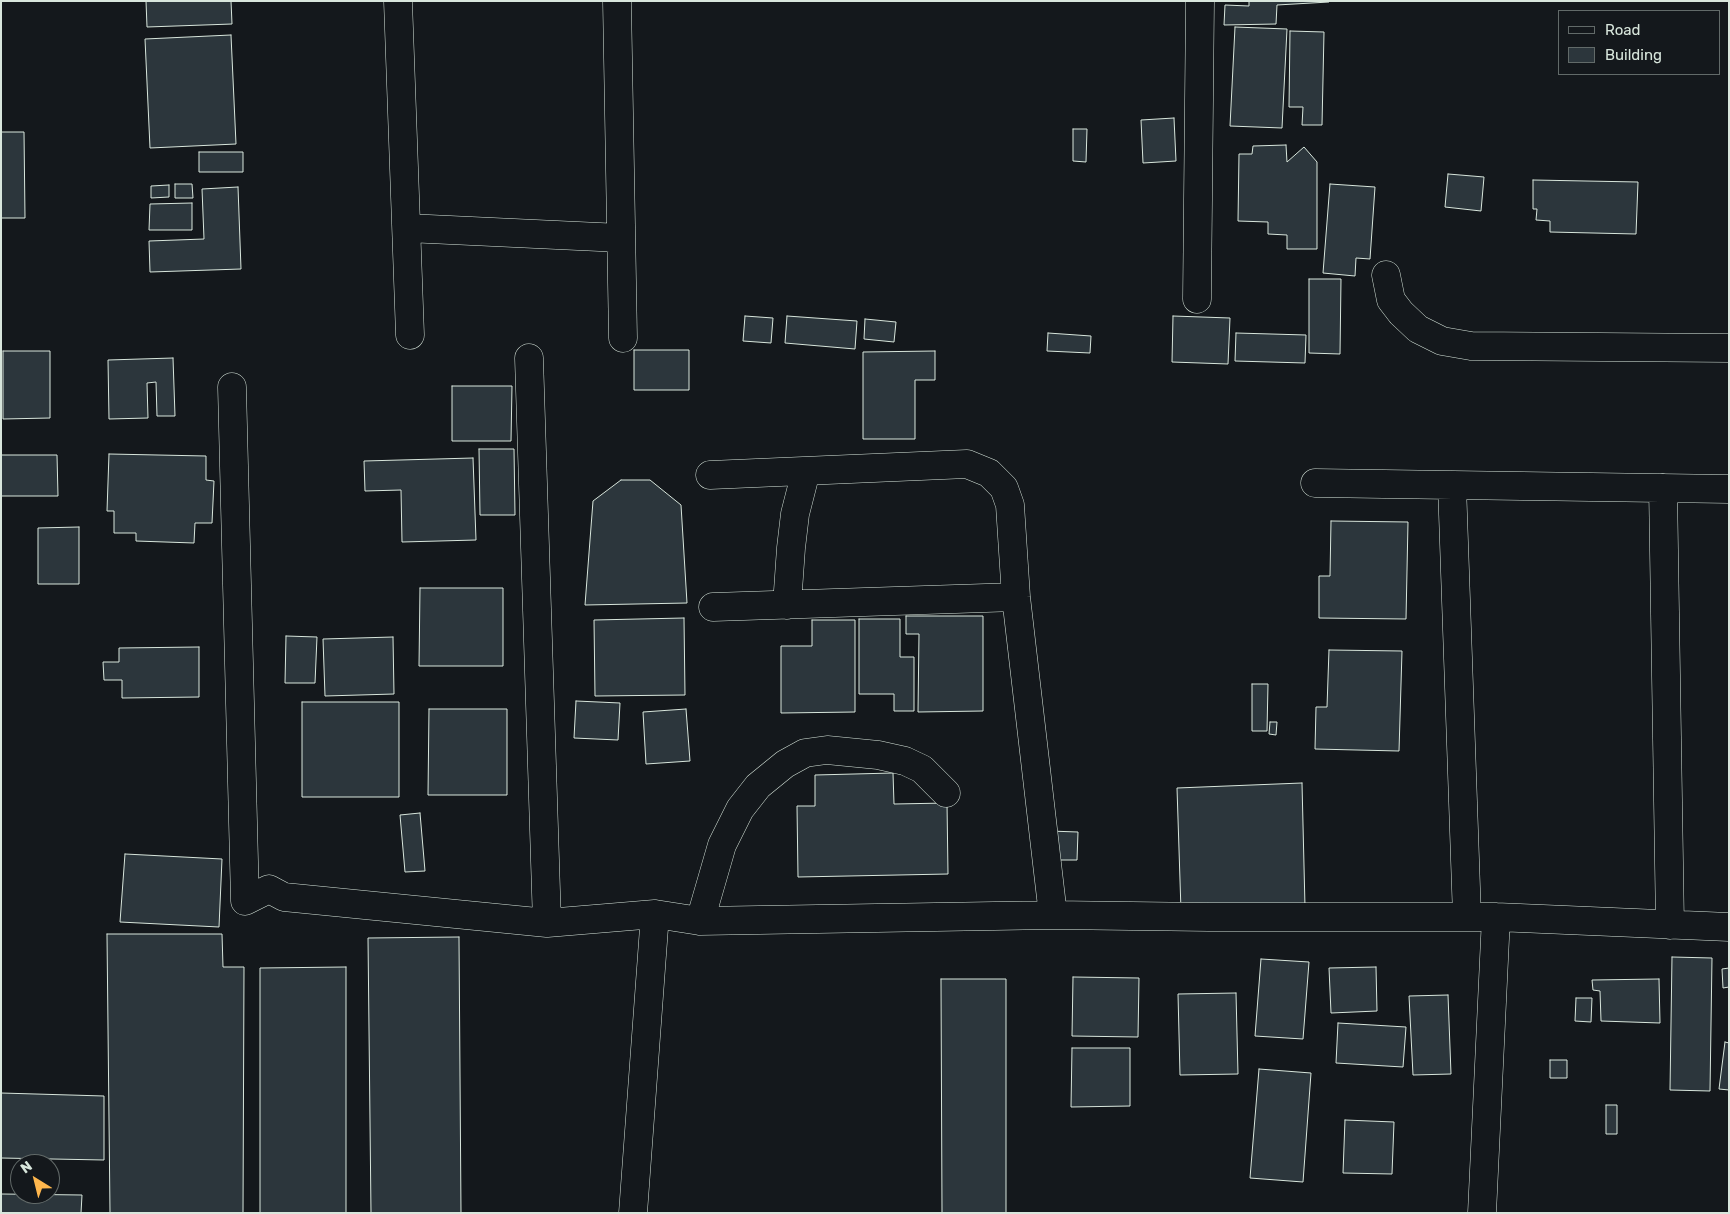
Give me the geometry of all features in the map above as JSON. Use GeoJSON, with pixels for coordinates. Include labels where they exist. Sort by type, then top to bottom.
{"type":"FeatureCollection","features":[{"type":"Feature","properties":{"kind":"street"},"geometry":{"type":"LineString","coordinates":[[398,1],[410,335]]}},
{"type":"Feature","properties":{"kind":"street"},"geometry":{"type":"LineString","coordinates":[[617,1],[623,338]]}},
{"type":"Feature","properties":{"kind":"street"},"geometry":{"type":"LineString","coordinates":[[1197,299],[1200,1]]}},
{"type":"Feature","properties":{"kind":"street"},"geometry":{"type":"LineString","coordinates":[[407,228],[621,238]]}},
{"type":"Feature","properties":{"kind":"street"},"geometry":{"type":"LineString","coordinates":[[1386,275],[1392,300],[1401,313],[1418,329],[1442,341],[1471,346],[1729,348]]}},
{"type":"Feature","properties":{"kind":"street"},"geometry":{"type":"LineString","coordinates":[[530,358],[547,923]]}},
{"type":"Feature","properties":{"kind":"street"},"geometry":{"type":"LineString","coordinates":[[232,387],[245,901],[269,889],[284,898],[547,923],[655,914],[700,921],[1053,915],[1496,917],[1729,927]]}},
{"type":"Feature","properties":{"kind":"street"},"geometry":{"type":"LineString","coordinates":[[710,475],[967,464],[989,473],[1004,488],[1010,505],[1016,597],[1053,915]]}},
{"type":"Feature","properties":{"kind":"street"},"geometry":{"type":"LineString","coordinates":[[787,605],[795,514],[806,471]]}},
{"type":"Feature","properties":{"kind":"street"},"geometry":{"type":"LineString","coordinates":[[1315,483],[1729,489]]}},
{"type":"Feature","properties":{"kind":"street"},"geometry":{"type":"LineString","coordinates":[[1452,485],[1467,917]]}},
{"type":"Feature","properties":{"kind":"street"},"geometry":{"type":"LineString","coordinates":[[1664,488],[1670,925]]}},
{"type":"Feature","properties":{"kind":"street"},"geometry":{"type":"LineString","coordinates":[[713,607],[1016,597]]}},
{"type":"Feature","properties":{"kind":"street"},"geometry":{"type":"LineString","coordinates":[[700,921],[722,845],[740,809],[758,786],[784,764],[805,753],[827,750],[878,755],[905,761],[922,769],[946,793]]}},
{"type":"Feature","properties":{"kind":"street"},"geometry":{"type":"LineString","coordinates":[[632,1213],[655,914]]}},
{"type":"Feature","properties":{"kind":"street"},"geometry":{"type":"LineString","coordinates":[[1482,1213],[1496,917]]}},
{"type":"Feature","properties":{"kind":"building"},"geometry":{"type":"Polygon","coordinates":[[[146,1],[231,1],[232,24],[147,27],[146,1]]]}},
{"type":"Feature","properties":{"kind":"building"},"geometry":{"type":"Polygon","coordinates":[[[1249,1],[1329,2],[1277,5],[1276,24],[1224,25],[1225,5],[1249,6],[1249,1]]]}},
{"type":"Feature","properties":{"kind":"building"},"geometry":{"type":"Polygon","coordinates":[[[1235,27],[1287,29],[1282,128],[1230,126],[1235,27]]]}},
{"type":"Feature","properties":{"kind":"building"},"geometry":{"type":"Polygon","coordinates":[[[1290,31],[1324,32],[1322,125],[1302,125],[1303,107],[1289,107],[1290,31]]]}},
{"type":"Feature","properties":{"kind":"building"},"geometry":{"type":"Polygon","coordinates":[[[231,35],[236,144],[150,148],[145,39],[231,35]]]}},
{"type":"Feature","properties":{"kind":"building"},"geometry":{"type":"Polygon","coordinates":[[[1174,118],[1176,161],[1143,163],[1141,120],[1174,118]]]}},
{"type":"Feature","properties":{"kind":"building"},"geometry":{"type":"Polygon","coordinates":[[[1073,129],[1087,129],[1086,162],[1073,161],[1073,129]]]}},
{"type":"Feature","properties":{"kind":"building"},"geometry":{"type":"Polygon","coordinates":[[[1,132],[24,132],[25,218],[1,218],[1,132]]]}},
{"type":"Feature","properties":{"kind":"building"},"geometry":{"type":"Polygon","coordinates":[[[1286,145],[1287,162],[1304,147],[1317,162],[1317,249],[1287,249],[1287,235],[1268,234],[1268,222],[1238,221],[1239,154],[1252,154],[1253,146],[1286,145]]]}},
{"type":"Feature","properties":{"kind":"building"},"geometry":{"type":"Polygon","coordinates":[[[199,152],[243,152],[243,172],[199,172],[199,152]]]}},
{"type":"Feature","properties":{"kind":"building"},"geometry":{"type":"Polygon","coordinates":[[[1448,174],[1484,177],[1481,211],[1445,207],[1448,174]]]}},
{"type":"Feature","properties":{"kind":"building"},"geometry":{"type":"Polygon","coordinates":[[[1533,180],[1638,182],[1636,234],[1550,232],[1550,221],[1536,220],[1537,209],[1533,209],[1533,180]]]}},
{"type":"Feature","properties":{"kind":"building"},"geometry":{"type":"Polygon","coordinates":[[[175,184],[192,184],[193,198],[175,198],[175,184]]]}},
{"type":"Feature","properties":{"kind":"building"},"geometry":{"type":"Polygon","coordinates":[[[1330,184],[1375,187],[1370,259],[1356,258],[1355,276],[1323,273],[1330,184]]]}},
{"type":"Feature","properties":{"kind":"building"},"geometry":{"type":"Polygon","coordinates":[[[169,185],[169,197],[151,198],[151,186],[169,185]]]}},
{"type":"Feature","properties":{"kind":"building"},"geometry":{"type":"Polygon","coordinates":[[[238,187],[241,269],[150,272],[149,241],[204,239],[202,189],[238,187]]]}},
{"type":"Feature","properties":{"kind":"building"},"geometry":{"type":"Polygon","coordinates":[[[192,203],[192,230],[149,230],[150,204],[192,203]]]}},
{"type":"Feature","properties":{"kind":"building"},"geometry":{"type":"Polygon","coordinates":[[[1309,279],[1341,279],[1340,354],[1309,353],[1309,279]]]}},
{"type":"Feature","properties":{"kind":"building"},"geometry":{"type":"Polygon","coordinates":[[[745,316],[773,318],[771,343],[743,341],[745,316]]]}},
{"type":"Feature","properties":{"kind":"building"},"geometry":{"type":"Polygon","coordinates":[[[787,316],[857,321],[855,349],[785,343],[787,316]]]}},
{"type":"Feature","properties":{"kind":"building"},"geometry":{"type":"Polygon","coordinates":[[[1173,316],[1230,318],[1228,364],[1172,362],[1173,316]]]}},
{"type":"Feature","properties":{"kind":"building"},"geometry":{"type":"Polygon","coordinates":[[[865,319],[896,322],[894,342],[864,339],[865,319]]]}},
{"type":"Feature","properties":{"kind":"building"},"geometry":{"type":"Polygon","coordinates":[[[1048,333],[1091,336],[1090,353],[1047,351],[1048,333]]]}},
{"type":"Feature","properties":{"kind":"building"},"geometry":{"type":"Polygon","coordinates":[[[1236,333],[1306,335],[1305,363],[1235,361],[1236,333]]]}},
{"type":"Feature","properties":{"kind":"building"},"geometry":{"type":"Polygon","coordinates":[[[634,350],[689,350],[689,390],[634,390],[634,350]]]}},
{"type":"Feature","properties":{"kind":"building"},"geometry":{"type":"Polygon","coordinates":[[[3,351],[50,351],[50,418],[3,419],[3,351]]]}},
{"type":"Feature","properties":{"kind":"building"},"geometry":{"type":"Polygon","coordinates":[[[935,351],[935,380],[915,380],[915,439],[863,439],[863,352],[935,351]]]}},
{"type":"Feature","properties":{"kind":"building"},"geometry":{"type":"Polygon","coordinates":[[[173,358],[175,416],[157,416],[156,382],[147,383],[148,418],[109,419],[108,360],[173,358]]]}},
{"type":"Feature","properties":{"kind":"building"},"geometry":{"type":"Polygon","coordinates":[[[452,386],[512,386],[511,441],[452,441],[452,386]]]}},
{"type":"Feature","properties":{"kind":"building"},"geometry":{"type":"Polygon","coordinates":[[[479,449],[514,449],[515,515],[480,515],[479,449]]]}},
{"type":"Feature","properties":{"kind":"building"},"geometry":{"type":"Polygon","coordinates":[[[109,454],[206,456],[206,480],[214,481],[212,523],[195,523],[194,543],[136,541],[136,533],[114,533],[114,511],[107,511],[109,454]]]}},
{"type":"Feature","properties":{"kind":"building"},"geometry":{"type":"Polygon","coordinates":[[[1,455],[57,455],[58,496],[1,496],[1,455]]]}},
{"type":"Feature","properties":{"kind":"building"},"geometry":{"type":"Polygon","coordinates":[[[473,458],[476,540],[402,542],[401,490],[365,491],[364,461],[473,458]]]}},
{"type":"Feature","properties":{"kind":"building"},"geometry":{"type":"Polygon","coordinates":[[[621,480],[650,480],[681,505],[687,603],[585,605],[593,501],[621,480]]]}},
{"type":"Feature","properties":{"kind":"building"},"geometry":{"type":"Polygon","coordinates":[[[1331,521],[1408,522],[1406,619],[1319,618],[1319,576],[1330,576],[1331,521]]]}},
{"type":"Feature","properties":{"kind":"building"},"geometry":{"type":"Polygon","coordinates":[[[79,527],[79,584],[38,584],[38,528],[79,527]]]}},
{"type":"Feature","properties":{"kind":"building"},"geometry":{"type":"Polygon","coordinates":[[[420,588],[503,588],[503,666],[419,666],[420,588]]]}},
{"type":"Feature","properties":{"kind":"building"},"geometry":{"type":"Polygon","coordinates":[[[906,616],[983,616],[983,711],[918,712],[919,634],[906,634],[906,616]]]}},
{"type":"Feature","properties":{"kind":"building"},"geometry":{"type":"Polygon","coordinates":[[[684,618],[685,695],[595,696],[594,620],[684,618]]]}},
{"type":"Feature","properties":{"kind":"building"},"geometry":{"type":"Polygon","coordinates":[[[859,619],[900,619],[900,657],[914,657],[914,711],[894,711],[894,694],[859,694],[859,619]]]}},
{"type":"Feature","properties":{"kind":"building"},"geometry":{"type":"Polygon","coordinates":[[[812,620],[855,620],[855,712],[781,713],[781,646],[812,646],[812,620]]]}},
{"type":"Feature","properties":{"kind":"building"},"geometry":{"type":"Polygon","coordinates":[[[286,636],[317,637],[315,683],[285,683],[286,636]]]}},
{"type":"Feature","properties":{"kind":"building"},"geometry":{"type":"Polygon","coordinates":[[[393,637],[394,694],[325,696],[323,639],[393,637]]]}},
{"type":"Feature","properties":{"kind":"building"},"geometry":{"type":"Polygon","coordinates":[[[199,647],[199,697],[122,698],[122,680],[104,680],[103,662],[119,662],[119,648],[199,647]]]}},
{"type":"Feature","properties":{"kind":"building"},"geometry":{"type":"Polygon","coordinates":[[[1329,650],[1402,651],[1399,751],[1315,749],[1316,707],[1327,707],[1329,650]]]}},
{"type":"Feature","properties":{"kind":"building"},"geometry":{"type":"Polygon","coordinates":[[[1252,684],[1268,684],[1267,731],[1252,731],[1252,684]]]}},
{"type":"Feature","properties":{"kind":"building"},"geometry":{"type":"Polygon","coordinates":[[[576,701],[620,703],[618,740],[574,738],[576,701]]]}},
{"type":"Feature","properties":{"kind":"building"},"geometry":{"type":"Polygon","coordinates":[[[302,702],[399,702],[399,797],[302,797],[302,702]]]}},
{"type":"Feature","properties":{"kind":"building"},"geometry":{"type":"Polygon","coordinates":[[[429,709],[507,709],[507,795],[428,795],[429,709]]]}},
{"type":"Feature","properties":{"kind":"building"},"geometry":{"type":"Polygon","coordinates":[[[686,709],[690,761],[646,764],[643,712],[686,709]]]}},
{"type":"Feature","properties":{"kind":"building"},"geometry":{"type":"Polygon","coordinates":[[[1270,722],[1277,722],[1276,735],[1269,734],[1270,722]]]}},
{"type":"Feature","properties":{"kind":"building"},"geometry":{"type":"Polygon","coordinates":[[[893,773],[894,804],[947,803],[948,874],[798,877],[797,806],[815,806],[815,775],[893,773]]]}},
{"type":"Feature","properties":{"kind":"building"},"geometry":{"type":"Polygon","coordinates":[[[1302,783],[1305,907],[1181,911],[1177,788],[1302,783]]]}},
{"type":"Feature","properties":{"kind":"building"},"geometry":{"type":"Polygon","coordinates":[[[420,813],[425,871],[405,872],[400,815],[420,813]]]}},
{"type":"Feature","properties":{"kind":"building"},"geometry":{"type":"Polygon","coordinates":[[[1049,831],[1078,832],[1077,860],[1048,860],[1049,831]]]}},
{"type":"Feature","properties":{"kind":"building"},"geometry":{"type":"Polygon","coordinates":[[[125,854],[222,859],[219,927],[120,922],[125,854]]]}},
{"type":"Feature","properties":{"kind":"building"},"geometry":{"type":"Polygon","coordinates":[[[107,934],[222,934],[223,967],[244,967],[243,1213],[110,1213],[107,934]]]}},
{"type":"Feature","properties":{"kind":"building"},"geometry":{"type":"Polygon","coordinates":[[[459,937],[461,1213],[371,1213],[368,938],[459,937]]]}},
{"type":"Feature","properties":{"kind":"building"},"geometry":{"type":"Polygon","coordinates":[[[1672,957],[1712,958],[1710,1091],[1670,1090],[1672,957]]]}},
{"type":"Feature","properties":{"kind":"building"},"geometry":{"type":"Polygon","coordinates":[[[1261,959],[1309,962],[1303,1039],[1255,1036],[1261,959]]]}},
{"type":"Feature","properties":{"kind":"building"},"geometry":{"type":"Polygon","coordinates":[[[346,967],[346,1213],[260,1213],[260,968],[346,967]]]}},
{"type":"Feature","properties":{"kind":"building"},"geometry":{"type":"Polygon","coordinates":[[[1376,967],[1377,1011],[1331,1013],[1329,968],[1376,967]]]}},
{"type":"Feature","properties":{"kind":"building"},"geometry":{"type":"Polygon","coordinates":[[[1729,968],[1729,987],[1723,988],[1722,969],[1729,968]]]}},
{"type":"Feature","properties":{"kind":"building"},"geometry":{"type":"Polygon","coordinates":[[[1073,977],[1139,978],[1138,1037],[1072,1036],[1073,977]]]}},
{"type":"Feature","properties":{"kind":"building"},"geometry":{"type":"Polygon","coordinates":[[[941,979],[1006,979],[1006,1213],[942,1213],[941,979]]]}},
{"type":"Feature","properties":{"kind":"building"},"geometry":{"type":"Polygon","coordinates":[[[1659,979],[1660,1023],[1601,1021],[1600,991],[1593,990],[1592,980],[1659,979]]]}},
{"type":"Feature","properties":{"kind":"building"},"geometry":{"type":"Polygon","coordinates":[[[1236,993],[1238,1074],[1180,1075],[1178,994],[1236,993]]]}},
{"type":"Feature","properties":{"kind":"building"},"geometry":{"type":"Polygon","coordinates":[[[1448,995],[1451,1074],[1413,1075],[1409,996],[1448,995]]]}},
{"type":"Feature","properties":{"kind":"building"},"geometry":{"type":"Polygon","coordinates":[[[1576,998],[1592,998],[1591,1022],[1575,1021],[1576,998]]]}},
{"type":"Feature","properties":{"kind":"building"},"geometry":{"type":"Polygon","coordinates":[[[1338,1023],[1406,1027],[1403,1067],[1336,1063],[1338,1023]]]}},
{"type":"Feature","properties":{"kind":"building"},"geometry":{"type":"Polygon","coordinates":[[[1725,1042],[1729,1043],[1729,1090],[1719,1089],[1725,1042]]]}},
{"type":"Feature","properties":{"kind":"building"},"geometry":{"type":"Polygon","coordinates":[[[1072,1048],[1130,1048],[1130,1106],[1071,1107],[1072,1048]]]}},
{"type":"Feature","properties":{"kind":"building"},"geometry":{"type":"Polygon","coordinates":[[[1550,1060],[1567,1060],[1567,1078],[1550,1078],[1550,1060]]]}},
{"type":"Feature","properties":{"kind":"building"},"geometry":{"type":"Polygon","coordinates":[[[1259,1069],[1311,1073],[1303,1182],[1250,1178],[1259,1069]]]}},
{"type":"Feature","properties":{"kind":"building"},"geometry":{"type":"Polygon","coordinates":[[[1,1093],[104,1096],[104,1160],[60,1159],[60,1154],[10,1154],[10,1158],[1,1158],[1,1093]]]}},
{"type":"Feature","properties":{"kind":"building"},"geometry":{"type":"Polygon","coordinates":[[[1606,1105],[1617,1105],[1617,1134],[1606,1134],[1606,1105]]]}},
{"type":"Feature","properties":{"kind":"building"},"geometry":{"type":"Polygon","coordinates":[[[1345,1120],[1394,1122],[1392,1174],[1343,1173],[1345,1120]]]}},
{"type":"Feature","properties":{"kind":"building"},"geometry":{"type":"Polygon","coordinates":[[[1,1194],[10,1194],[10,1204],[60,1204],[60,1195],[82,1195],[81,1213],[1,1213],[1,1194]]]}}]}
